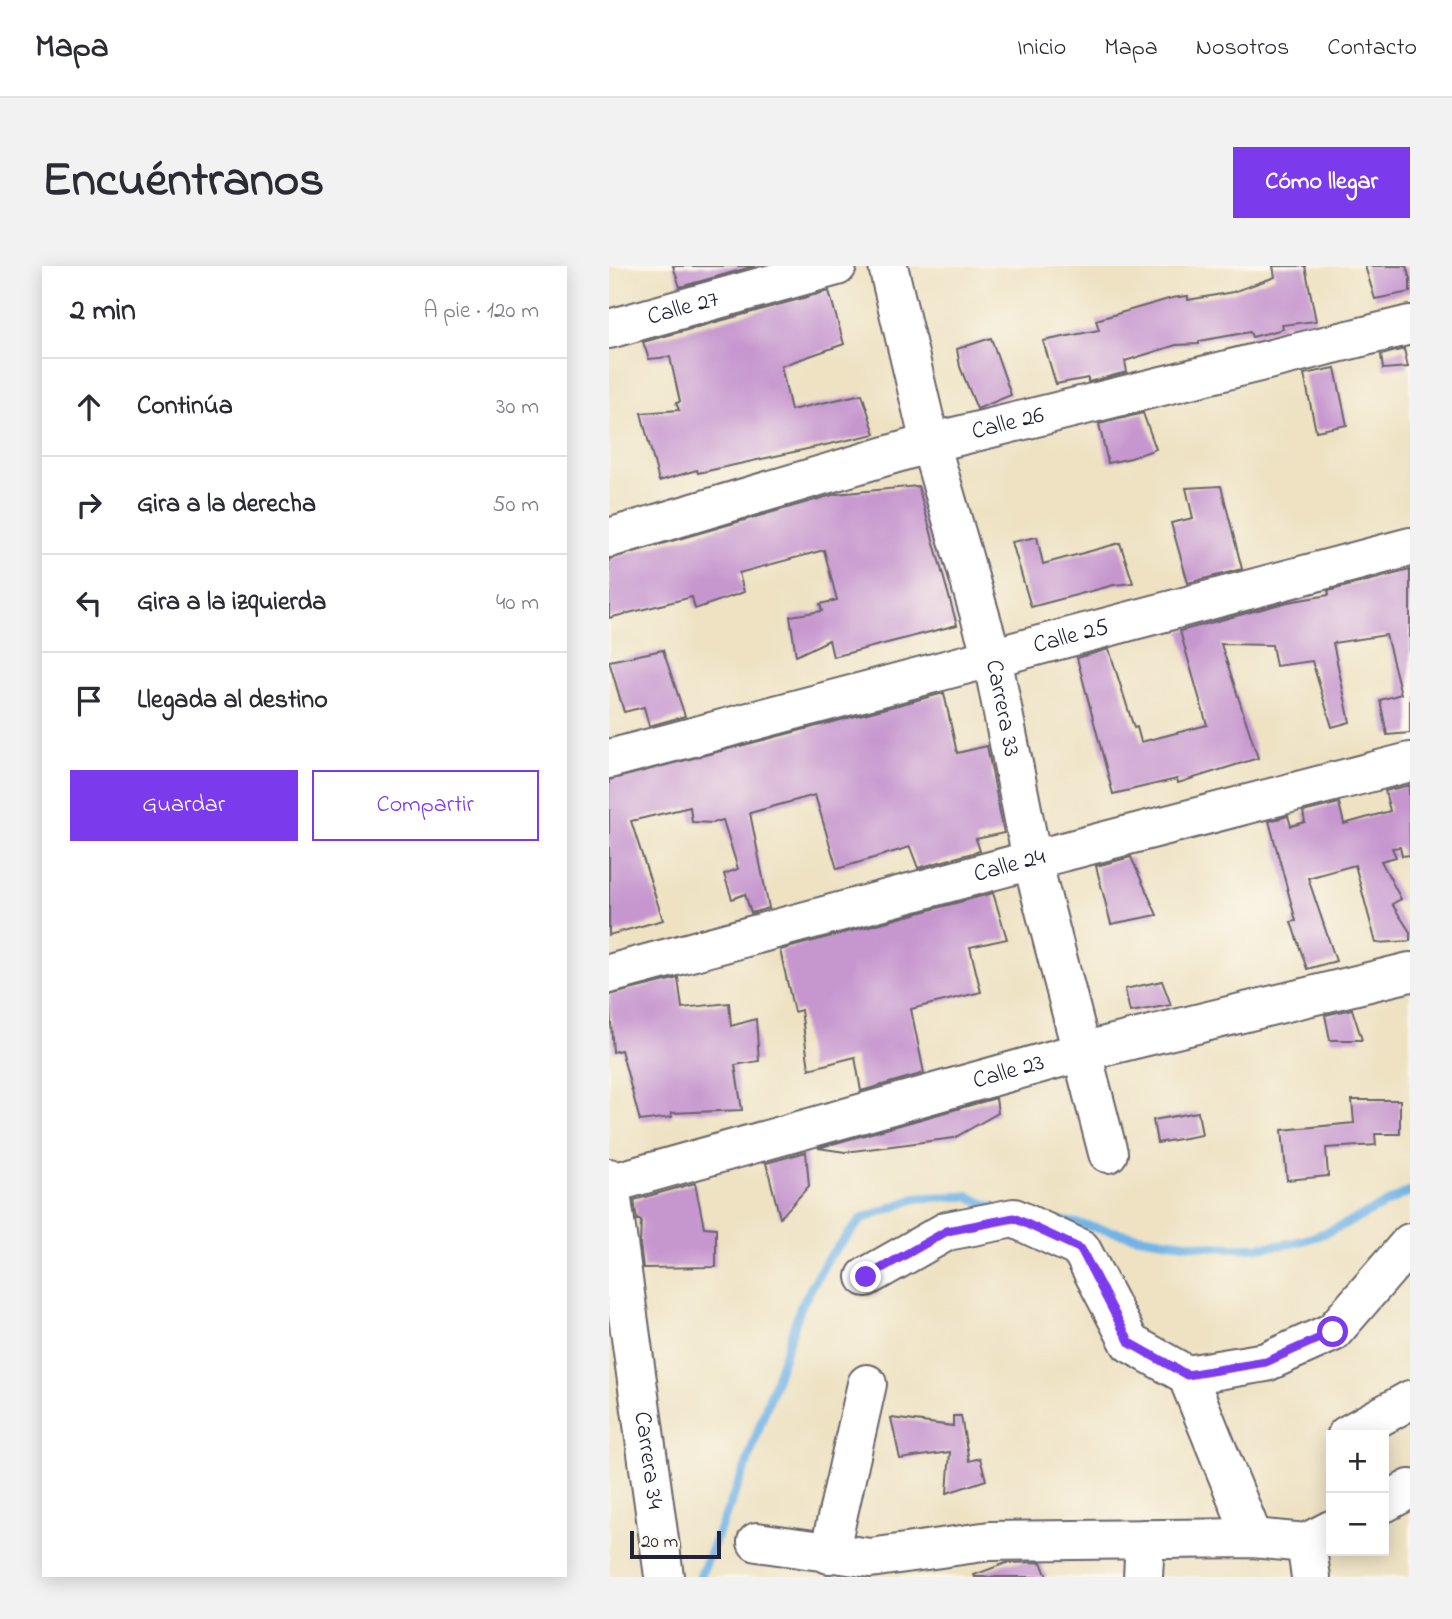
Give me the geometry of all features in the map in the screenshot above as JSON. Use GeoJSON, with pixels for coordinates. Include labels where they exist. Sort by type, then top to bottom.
{"type":"FeatureCollection","features":[{"type":"Feature","properties":{"kind":"street","name":"Calle 27"},"geometry":{"type":"LineString","coordinates":[[609,329],[837,266]]}},
{"type":"Feature","properties":{"kind":"street","name":"Carrera 33"},"geometry":{"type":"LineString","coordinates":[[888,266],[930,443],[992,657],[1032,860],[1108,1153]]}},
{"type":"Feature","properties":{"kind":"street","name":"Calle 26"},"geometry":{"type":"LineString","coordinates":[[609,538],[930,443],[1410,325]]}},
{"type":"Feature","properties":{"kind":"street","name":"Calle 25"},"geometry":{"type":"LineString","coordinates":[[609,759],[1410,547]]}},
{"type":"Feature","properties":{"kind":"street","name":"Calle 24"},"geometry":{"type":"LineString","coordinates":[[609,974],[1410,762]]}},
{"type":"Feature","properties":{"kind":"street","name":"Calle 23"},"geometry":{"type":"LineString","coordinates":[[610,1182],[1081,1052],[1410,972]]}},
{"type":"Feature","properties":{"kind":"street","name":"Carrera 34"},"geometry":{"type":"LineString","coordinates":[[610,1182],[664,1576]]}},
{"type":"Feature","properties":{"kind":"street"},"geometry":{"type":"LineString","coordinates":[[866,1277],[947,1231],[1014,1218],[1081,1249],[1130,1343],[1187,1375],[1253,1538]]}},
{"type":"Feature","properties":{"kind":"street"},"geometry":{"type":"LineString","coordinates":[[1187,1375],[1266,1362],[1333,1332],[1410,1243]]}},
{"type":"Feature","properties":{"kind":"street"},"geometry":{"type":"LineString","coordinates":[[829,1554],[867,1384]]}},
{"type":"Feature","properties":{"kind":"street"},"geometry":{"type":"LineString","coordinates":[[1356,1430],[1410,1401]]}},
{"type":"Feature","properties":{"kind":"street"},"geometry":{"type":"LineString","coordinates":[[1389,1500],[1410,1489]]}},
{"type":"Feature","properties":{"kind":"street"},"geometry":{"type":"LineString","coordinates":[[757,1542],[870,1558],[990,1541],[1253,1538],[1316,1550]]}},
{"type":"Feature","properties":{"kind":"street"},"geometry":{"type":"LineString","coordinates":[[1143,1577],[1145,1539]]}},
{"type":"Feature","properties":{"kind":"building"},"geometry":{"type":"Polygon","coordinates":[[[673,266],[755,266],[680,287],[673,266]]]}},
{"type":"Feature","properties":{"kind":"building"},"geometry":{"type":"Polygon","coordinates":[[[1273,266],[1305,266],[1316,321],[1282,325],[1283,329],[1252,337],[1250,332],[1199,341],[1199,344],[1176,345],[1125,361],[1127,372],[1088,382],[1088,378],[1056,384],[1043,341],[1099,330],[1096,320],[1172,298],[1188,296],[1188,300],[1233,292],[1275,277],[1273,266]]]}},
{"type":"Feature","properties":{"kind":"building"},"geometry":{"type":"Polygon","coordinates":[[[1365,266],[1406,266],[1410,292],[1375,299],[1365,266]]]}},
{"type":"Feature","properties":{"kind":"building"},"geometry":{"type":"Polygon","coordinates":[[[829,291],[844,344],[781,366],[791,410],[862,394],[875,434],[698,473],[697,470],[659,481],[641,413],[679,410],[676,403],[680,402],[670,357],[649,359],[643,342],[829,291]]]}},
{"type":"Feature","properties":{"kind":"building"},"geometry":{"type":"Polygon","coordinates":[[[991,338],[1011,395],[977,409],[960,367],[957,349],[991,338]]]}},
{"type":"Feature","properties":{"kind":"building"},"geometry":{"type":"Polygon","coordinates":[[[1404,349],[1408,367],[1383,369],[1381,355],[1404,349]]]}},
{"type":"Feature","properties":{"kind":"building"},"geometry":{"type":"Polygon","coordinates":[[[1335,368],[1347,425],[1316,431],[1304,374],[1335,368]]]}},
{"type":"Feature","properties":{"kind":"building"},"geometry":{"type":"Polygon","coordinates":[[[1143,413],[1156,449],[1108,463],[1099,424],[1143,413]]]}},
{"type":"Feature","properties":{"kind":"building"},"geometry":{"type":"Polygon","coordinates":[[[918,486],[957,625],[833,657],[829,640],[796,656],[790,616],[822,611],[820,604],[837,600],[824,550],[739,573],[744,592],[695,609],[692,597],[609,618],[609,559],[836,494],[918,486]]]}},
{"type":"Feature","properties":{"kind":"building"},"geometry":{"type":"Polygon","coordinates":[[[1221,486],[1242,569],[1188,583],[1171,523],[1193,518],[1186,488],[1221,486]]]}},
{"type":"Feature","properties":{"kind":"building"},"geometry":{"type":"Polygon","coordinates":[[[1037,537],[1043,564],[1120,543],[1133,583],[1114,585],[1031,607],[1012,542],[1037,537]]]}},
{"type":"Feature","properties":{"kind":"building"},"geometry":{"type":"Polygon","coordinates":[[[1410,570],[1410,733],[1387,735],[1380,700],[1401,694],[1386,635],[1333,643],[1350,722],[1332,727],[1312,661],[1276,666],[1272,645],[1221,644],[1258,758],[1178,783],[1177,779],[1113,794],[1077,658],[1109,649],[1141,742],[1207,725],[1180,631],[1288,602],[1329,595],[1328,591],[1410,570]]]}},
{"type":"Feature","properties":{"kind":"building"},"geometry":{"type":"Polygon","coordinates":[[[663,650],[685,716],[649,726],[644,707],[624,712],[609,661],[663,650]]]}},
{"type":"Feature","properties":{"kind":"building"},"geometry":{"type":"Polygon","coordinates":[[[944,693],[957,753],[987,746],[1004,833],[976,839],[980,851],[918,868],[910,847],[837,869],[815,795],[750,813],[769,908],[751,913],[745,894],[732,899],[724,874],[738,869],[723,820],[713,823],[692,822],[690,807],[631,821],[663,920],[609,935],[609,780],[944,693]]]}},
{"type":"Feature","properties":{"kind":"building"},"geometry":{"type":"Polygon","coordinates":[[[1409,785],[1410,855],[1402,856],[1400,847],[1392,848],[1396,857],[1381,861],[1401,899],[1392,904],[1410,932],[1410,941],[1376,943],[1355,865],[1308,878],[1336,961],[1307,969],[1291,922],[1296,921],[1269,821],[1288,816],[1291,826],[1305,822],[1303,812],[1339,803],[1344,824],[1390,811],[1385,791],[1409,785]]]}},
{"type":"Feature","properties":{"kind":"building"},"geometry":{"type":"Polygon","coordinates":[[[1131,857],[1157,915],[1111,924],[1096,866],[1131,857]]]}},
{"type":"Feature","properties":{"kind":"building"},"geometry":{"type":"Polygon","coordinates":[[[993,893],[1007,939],[970,947],[981,992],[911,1009],[924,1073],[861,1091],[855,1057],[809,1069],[801,1010],[794,1012],[780,950],[993,893]]]}},
{"type":"Feature","properties":{"kind":"building"},"geometry":{"type":"Polygon","coordinates":[[[678,978],[682,1008],[729,1003],[731,1026],[756,1019],[759,1061],[735,1065],[742,1110],[671,1113],[672,1117],[640,1121],[621,1050],[613,1052],[609,995],[678,978]]]}},
{"type":"Feature","properties":{"kind":"building"},"geometry":{"type":"Polygon","coordinates":[[[1162,981],[1171,1005],[1130,1012],[1125,989],[1162,981]]]}},
{"type":"Feature","properties":{"kind":"building"},"geometry":{"type":"Polygon","coordinates":[[[1352,1009],[1362,1040],[1330,1040],[1325,1015],[1352,1009]]]}},
{"type":"Feature","properties":{"kind":"building"},"geometry":{"type":"Polygon","coordinates":[[[996,1098],[998,1113],[954,1138],[845,1152],[818,1148],[996,1098]]]}},
{"type":"Feature","properties":{"kind":"building"},"geometry":{"type":"Polygon","coordinates":[[[1352,1100],[1400,1100],[1400,1134],[1375,1134],[1376,1145],[1326,1148],[1328,1176],[1287,1180],[1282,1130],[1354,1123],[1352,1100]]]}},
{"type":"Feature","properties":{"kind":"building"},"geometry":{"type":"Polygon","coordinates":[[[1198,1112],[1202,1135],[1157,1143],[1153,1120],[1198,1112]]]}},
{"type":"Feature","properties":{"kind":"building"},"geometry":{"type":"Polygon","coordinates":[[[806,1152],[809,1186],[780,1218],[766,1163],[806,1152]]]}},
{"type":"Feature","properties":{"kind":"building"},"geometry":{"type":"Polygon","coordinates":[[[695,1183],[704,1227],[716,1228],[716,1267],[643,1268],[641,1220],[637,1220],[634,1200],[695,1183]]]}},
{"type":"Feature","properties":{"kind":"building"},"geometry":{"type":"Polygon","coordinates":[[[953,1416],[961,1416],[969,1461],[980,1458],[986,1480],[947,1493],[950,1452],[900,1459],[891,1418],[953,1426],[953,1416]]]}},
{"type":"Feature","properties":{"kind":"building"},"geometry":{"type":"Polygon","coordinates":[[[1041,1562],[1047,1577],[974,1575],[1006,1563],[1041,1562]]]}},
{"type":"Feature","properties":{"kind":"waterway"},"geometry":{"type":"LineString","coordinates":[[1057,1221],[1198,1245],[1236,1248],[1273,1246],[1322,1234],[1410,1191]]}},
{"type":"Feature","properties":{"kind":"waterway"},"geometry":{"type":"LineString","coordinates":[[700,1577],[746,1466],[801,1306],[828,1258],[862,1219],[917,1198],[968,1196],[996,1209]]}},
{"type":"Feature","properties":{"kind":"route"},"geometry":{"type":"LineString","coordinates":[[866,1277],[947,1231],[1014,1218],[1081,1249],[1130,1343],[1187,1375],[1266,1362],[1333,1332]]}}]}
